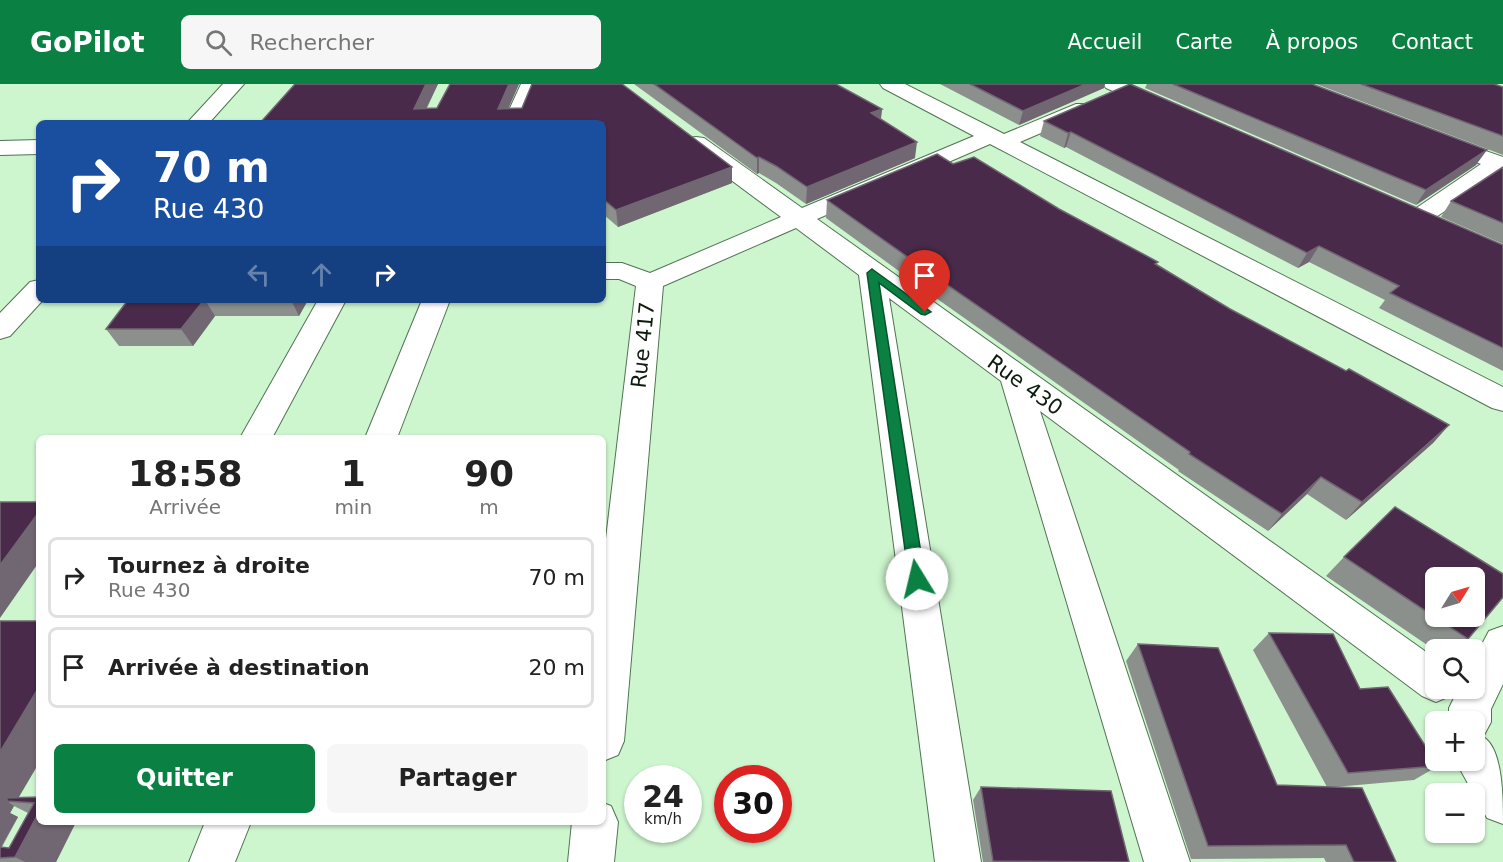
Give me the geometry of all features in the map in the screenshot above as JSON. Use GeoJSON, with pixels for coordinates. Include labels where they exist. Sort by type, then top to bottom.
{"type":"FeatureCollection","features":[{"type":"Feature","properties":{"kind":"street"},"geometry":{"type":"LineString","coordinates":[[199,120],[234,84]]}},
{"type":"Feature","properties":{"kind":"street"},"geometry":{"type":"LineString","coordinates":[[514,120],[531,84]]}},
{"type":"Feature","properties":{"kind":"street"},"geometry":{"type":"LineString","coordinates":[[890,84],[1503,400]]}},
{"type":"Feature","properties":{"kind":"street"},"geometry":{"type":"LineString","coordinates":[[1125,86],[1179,113]]}},
{"type":"Feature","properties":{"kind":"street","name":"Rue 417"},"geometry":{"type":"LineString","coordinates":[[606,712],[650,282],[1125,86]]}},
{"type":"Feature","properties":{"kind":"street","name":"Rue 430"},"geometry":{"type":"LineString","coordinates":[[674,127],[1425,675]]}},
{"type":"Feature","properties":{"kind":"street"},"geometry":{"type":"LineString","coordinates":[[1397,209],[1429,223],[1501,164],[1422,134]]}},
{"type":"Feature","properties":{"kind":"street"},"geometry":{"type":"LineString","coordinates":[[0,148],[36,147]]}},
{"type":"Feature","properties":{"kind":"street"},"geometry":{"type":"LineString","coordinates":[[606,270],[622,271],[650,282]]}},
{"type":"Feature","properties":{"kind":"street"},"geometry":{"type":"LineString","coordinates":[[872,273],[958,862]]}},
{"type":"Feature","properties":{"kind":"street"},"geometry":{"type":"LineString","coordinates":[[0,330],[36,291]]}},
{"type":"Feature","properties":{"kind":"street"},"geometry":{"type":"LineString","coordinates":[[258,435],[330,303]]}},
{"type":"Feature","properties":{"kind":"street"},"geometry":{"type":"LineString","coordinates":[[382,435],[435,303]]}},
{"type":"Feature","properties":{"kind":"street"},"geometry":{"type":"LineString","coordinates":[[1014,376],[1167,862]]}},
{"type":"Feature","properties":{"kind":"street"},"geometry":{"type":"LineString","coordinates":[[1461,706],[1503,643]]}},
{"type":"Feature","properties":{"kind":"street"},"geometry":{"type":"LineString","coordinates":[[1484,771],[1503,802]]}},
{"type":"Feature","properties":{"kind":"street"},"geometry":{"type":"LineString","coordinates":[[212,862],[227,825]]}},
{"type":"Feature","properties":{"kind":"street"},"geometry":{"type":"LineString","coordinates":[[591,862],[595,825]]}},
{"type":"Feature","properties":{"kind":"building"},"geometry":{"type":"Polygon","coordinates":[[[295,84],[426,84],[414,109],[437,108],[450,84],[509,84],[498,109],[522,108],[532,84],[622,84],[732,167],[616,210],[606,202],[606,120],[263,120],[295,84]]]}},
{"type":"Feature","properties":{"kind":"building"},"geometry":{"type":"Polygon","coordinates":[[[654,84],[836,84],[882,109],[871,113],[917,142],[807,187],[776,166],[757,158],[654,84]]]}},
{"type":"Feature","properties":{"kind":"building"},"geometry":{"type":"Polygon","coordinates":[[[970,84],[1086,84],[1023,111],[970,84]]]}},
{"type":"Feature","properties":{"kind":"building"},"geometry":{"type":"Polygon","coordinates":[[[1130,84],[1503,245],[1503,348],[1390,293],[1399,286],[1319,246],[1307,253],[1071,132],[1068,133],[1044,121],[1130,84]]]}},
{"type":"Feature","properties":{"kind":"building"},"geometry":{"type":"Polygon","coordinates":[[[1173,84],[1312,84],[1487,150],[1426,190],[1173,84]]]}},
{"type":"Feature","properties":{"kind":"building"},"geometry":{"type":"Polygon","coordinates":[[[1361,84],[1494,84],[1503,87],[1503,136],[1361,84]]]}},
{"type":"Feature","properties":{"kind":"building"},"geometry":{"type":"Polygon","coordinates":[[[937,154],[953,164],[974,157],[1059,209],[1158,262],[1155,264],[1230,309],[1346,371],[1349,369],[1449,425],[1362,502],[1321,477],[1282,514],[1189,454],[1190,452],[940,280],[906,260],[909,258],[827,200],[937,154]]]}},
{"type":"Feature","properties":{"kind":"building"},"geometry":{"type":"Polygon","coordinates":[[[1503,167],[1503,223],[1451,201],[1503,167]]]}},
{"type":"Feature","properties":{"kind":"building"},"geometry":{"type":"Polygon","coordinates":[[[126,303],[202,303],[181,329],[106,329],[126,303]]]}},
{"type":"Feature","properties":{"kind":"building"},"geometry":{"type":"Polygon","coordinates":[[[0,502],[36,502],[36,516],[0,565],[0,502]]]}},
{"type":"Feature","properties":{"kind":"building"},"geometry":{"type":"Polygon","coordinates":[[[1395,507],[1503,574],[1503,597],[1485,619],[1485,567],[1425,567],[1425,611],[1344,557],[1395,507]]]}},
{"type":"Feature","properties":{"kind":"building"},"geometry":{"type":"Polygon","coordinates":[[[0,621],[36,621],[36,692],[0,752],[0,621]]]}},
{"type":"Feature","properties":{"kind":"building"},"geometry":{"type":"Polygon","coordinates":[[[1450,627],[1478,627],[1468,639],[1450,627]]]}},
{"type":"Feature","properties":{"kind":"building"},"geometry":{"type":"Polygon","coordinates":[[[1269,633],[1333,634],[1360,689],[1388,687],[1425,745],[1425,767],[1348,773],[1269,633]]]}},
{"type":"Feature","properties":{"kind":"building"},"geometry":{"type":"Polygon","coordinates":[[[1138,644],[1218,648],[1277,785],[1362,788],[1396,862],[1354,862],[1346,845],[1208,846],[1138,644]]]}},
{"type":"Feature","properties":{"kind":"building"},"geometry":{"type":"Polygon","coordinates":[[[981,787],[1111,791],[1129,862],[993,861],[981,787]]]}},
{"type":"Feature","properties":{"kind":"building"},"geometry":{"type":"Polygon","coordinates":[[[36,797],[36,818],[15,857],[0,858],[0,847],[9,848],[34,803],[7,801],[7,798],[36,797]]]}},
{"type":"Feature","properties":{"kind":"route"},"geometry":{"type":"LineString","coordinates":[[917,579],[872,273],[925,312]]}}]}
